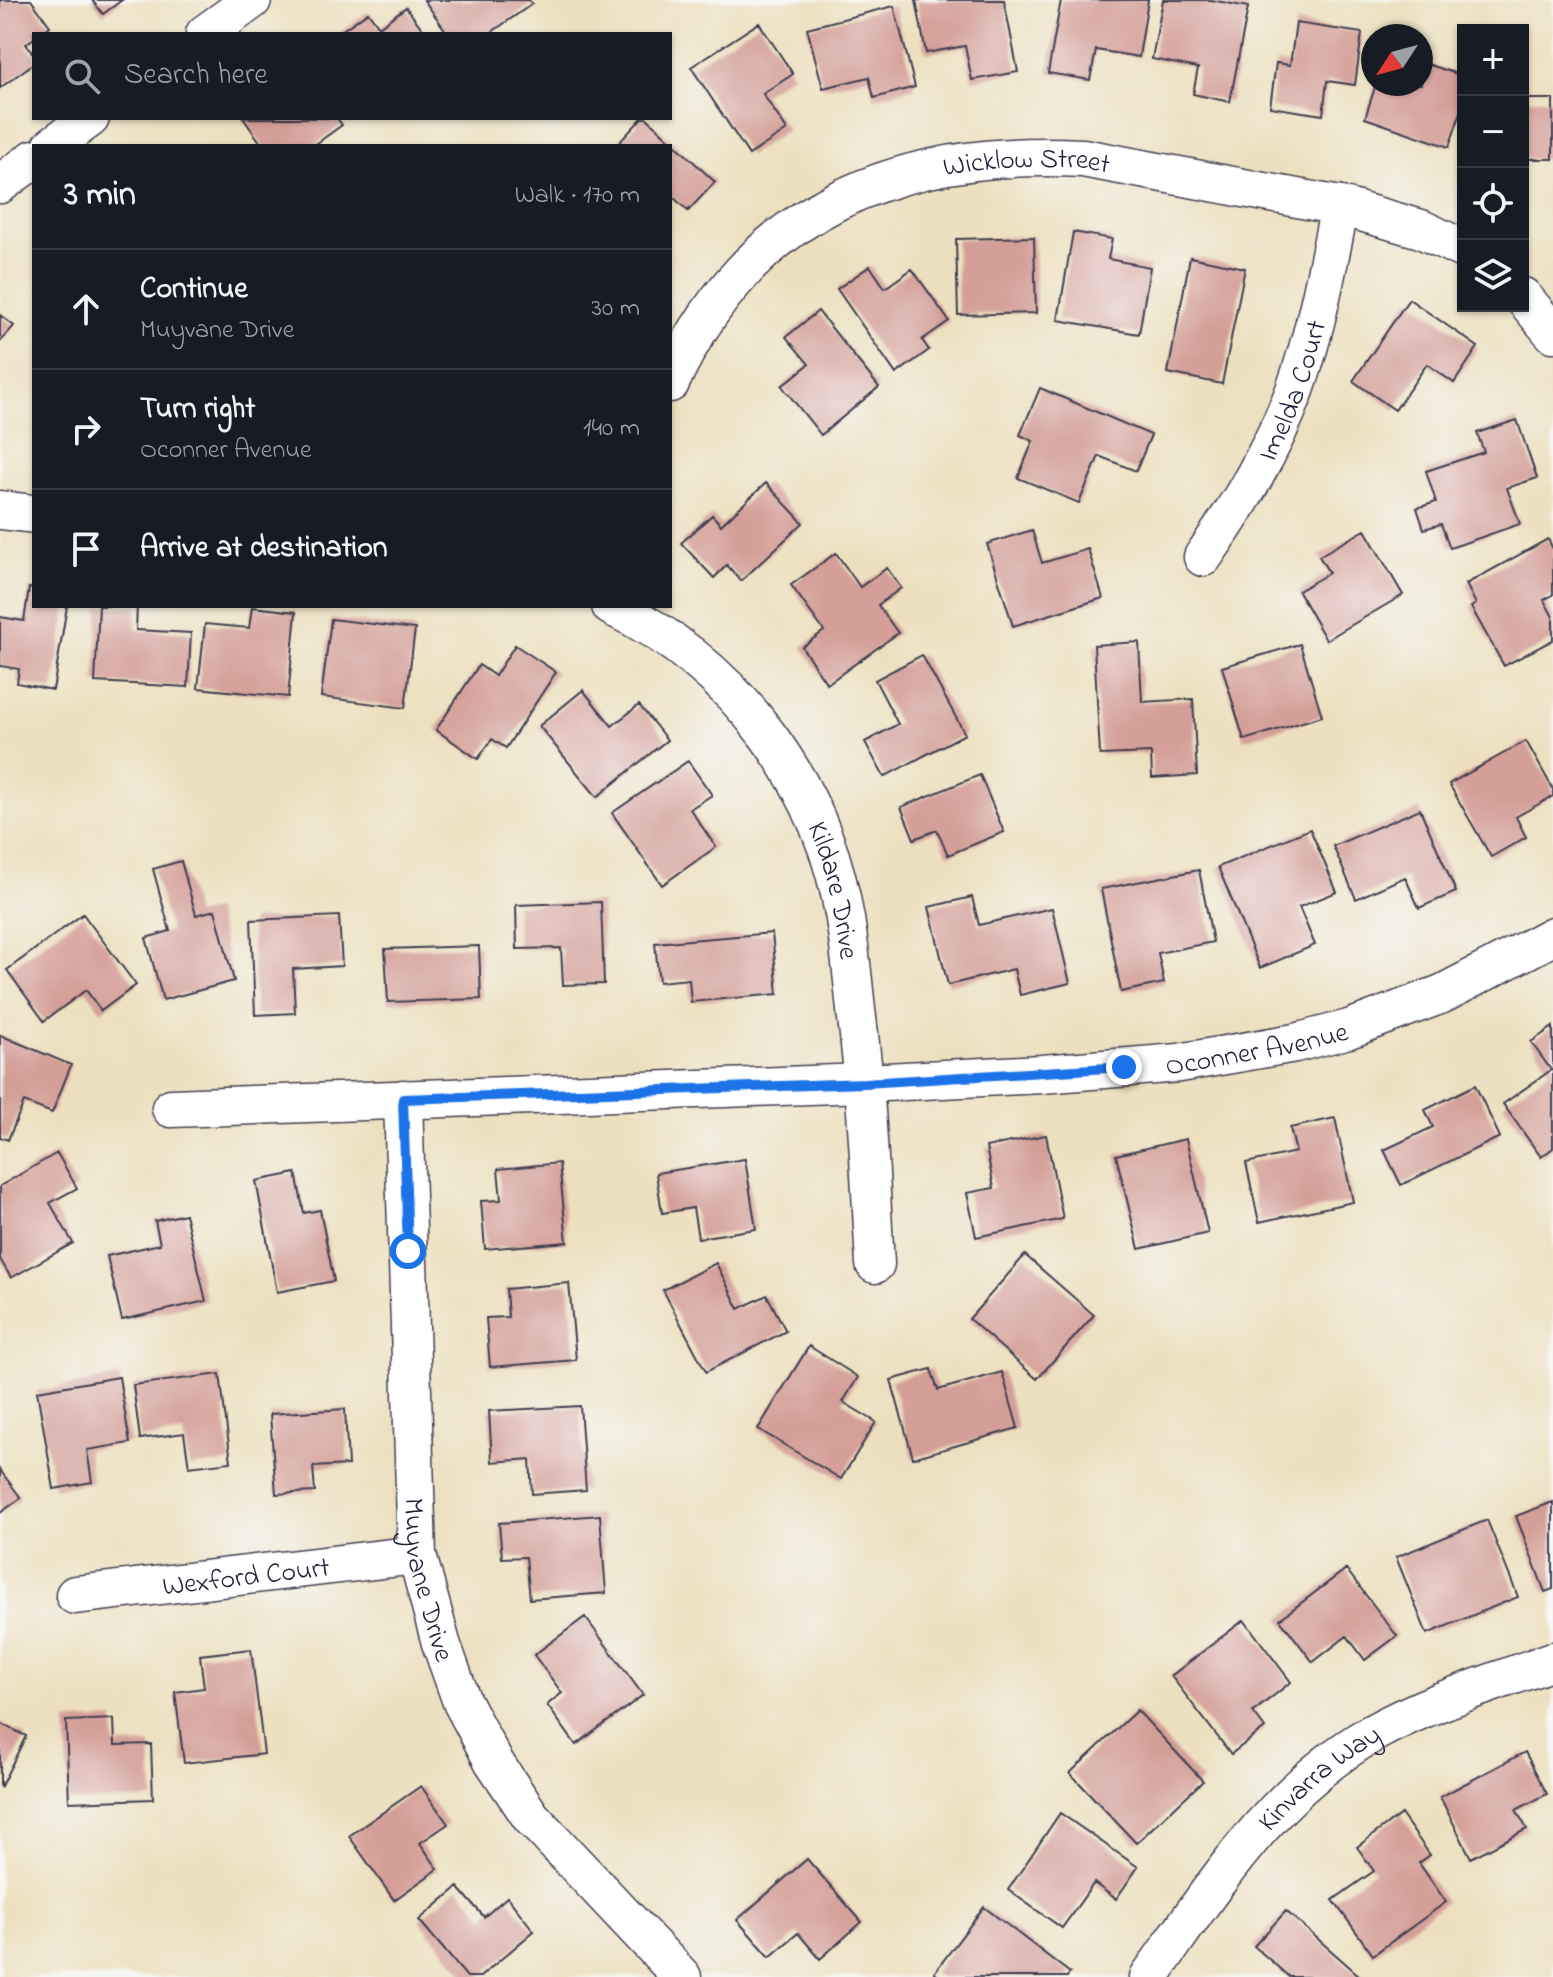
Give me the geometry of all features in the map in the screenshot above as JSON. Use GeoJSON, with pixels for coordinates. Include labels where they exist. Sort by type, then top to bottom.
{"type":"FeatureCollection","features":[{"type":"Feature","properties":{"kind":"street"},"geometry":{"type":"LineString","coordinates":[[208,32],[252,0]]}},
{"type":"Feature","properties":{"kind":"street"},"geometry":{"type":"LineString","coordinates":[[55,144],[87,120]]}},
{"type":"Feature","properties":{"kind":"street","name":"Wicklow Street"},"geometry":{"type":"LineString","coordinates":[[672,378],[688,342],[717,300],[740,273],[781,236],[805,219],[861,189],[936,166],[1039,156],[1083,158],[1340,206],[1421,229],[1457,246]]}},
{"type":"Feature","properties":{"kind":"street"},"geometry":{"type":"LineString","coordinates":[[0,184],[32,160]]}},
{"type":"Feature","properties":{"kind":"street","name":"Imelda Court"},"geometry":{"type":"LineString","coordinates":[[1203,557],[1248,491],[1291,399],[1313,331],[1340,206]]}},
{"type":"Feature","properties":{"kind":"street"},"geometry":{"type":"LineString","coordinates":[[1529,304],[1553,333]]}},
{"type":"Feature","properties":{"kind":"street"},"geometry":{"type":"LineString","coordinates":[[0,510],[32,514]]}},
{"type":"Feature","properties":{"kind":"street","name":"Kildare Drive"},"geometry":{"type":"LineString","coordinates":[[615,608],[653,629],[713,672],[759,722],[789,767],[821,834],[845,918],[865,1083],[875,1264]]}},
{"type":"Feature","properties":{"kind":"street","name":"Oconner Avenue"},"geometry":{"type":"LineString","coordinates":[[171,1108],[865,1083],[1179,1063],[1295,1043],[1349,1029],[1442,994],[1553,936]]}},
{"type":"Feature","properties":{"kind":"street","name":"Muyvane Drive"},"geometry":{"type":"LineString","coordinates":[[403,1099],[417,1555],[441,1643],[462,1702],[494,1762],[531,1817],[682,1977]]}},
{"type":"Feature","properties":{"kind":"street","name":"Wexford Court"},"geometry":{"type":"LineString","coordinates":[[75,1595],[417,1555]]}},
{"type":"Feature","properties":{"kind":"street","name":"Kinvarra Way"},"geometry":{"type":"LineString","coordinates":[[1149,1977],[1241,1848],[1279,1805],[1321,1768],[1373,1733],[1416,1713],[1553,1661]]}},
{"type":"Feature","properties":{"kind":"building"},"geometry":{"type":"Polygon","coordinates":[[[0,0],[31,0],[50,26],[42,32],[32,32],[32,40],[26,44],[32,52],[32,64],[0,88],[0,0]]]}},
{"type":"Feature","properties":{"kind":"building"},"geometry":{"type":"Polygon","coordinates":[[[92,0],[122,0],[103,14],[92,0]]]}},
{"type":"Feature","properties":{"kind":"building"},"geometry":{"type":"Polygon","coordinates":[[[424,0],[529,0],[532,4],[492,32],[447,32],[424,0]]]}},
{"type":"Feature","properties":{"kind":"building"},"geometry":{"type":"Polygon","coordinates":[[[916,0],[1004,0],[1018,72],[972,80],[965,46],[926,53],[916,0]]]}},
{"type":"Feature","properties":{"kind":"building"},"geometry":{"type":"Polygon","coordinates":[[[1061,0],[1148,0],[1139,57],[1096,50],[1090,80],[1048,73],[1061,0]]]}},
{"type":"Feature","properties":{"kind":"building"},"geometry":{"type":"Polygon","coordinates":[[[1163,0],[1211,0],[1248,7],[1230,102],[1193,94],[1198,68],[1152,59],[1163,0]]]}},
{"type":"Feature","properties":{"kind":"building"},"geometry":{"type":"Polygon","coordinates":[[[894,6],[915,87],[874,98],[869,77],[823,88],[807,28],[894,6]]]}},
{"type":"Feature","properties":{"kind":"building"},"geometry":{"type":"Polygon","coordinates":[[[406,7],[425,32],[340,32],[368,12],[379,27],[406,7]]]}},
{"type":"Feature","properties":{"kind":"building"},"geometry":{"type":"Polygon","coordinates":[[[759,23],[793,74],[763,94],[787,130],[749,155],[691,67],[759,23]]]}},
{"type":"Feature","properties":{"kind":"building"},"geometry":{"type":"Polygon","coordinates":[[[1296,23],[1361,33],[1355,85],[1327,81],[1323,115],[1270,107],[1276,63],[1290,65],[1296,23]]]}},
{"type":"Feature","properties":{"kind":"building"},"geometry":{"type":"Polygon","coordinates":[[[1433,66],[1457,74],[1457,124],[1449,147],[1365,118],[1372,96],[1433,96],[1433,66]]]}},
{"type":"Feature","properties":{"kind":"building"},"geometry":{"type":"Polygon","coordinates":[[[1529,99],[1553,99],[1553,159],[1529,159],[1529,99]]]}},
{"type":"Feature","properties":{"kind":"building"},"geometry":{"type":"Polygon","coordinates":[[[244,120],[338,120],[342,125],[316,144],[262,144],[244,120]]]}},
{"type":"Feature","properties":{"kind":"building"},"geometry":{"type":"Polygon","coordinates":[[[640,120],[649,120],[715,182],[688,211],[672,196],[672,144],[618,144],[640,120]]]}},
{"type":"Feature","properties":{"kind":"building"},"geometry":{"type":"Polygon","coordinates":[[[1073,232],[1112,239],[1108,259],[1150,267],[1139,334],[1058,320],[1073,232]]]}},
{"type":"Feature","properties":{"kind":"building"},"geometry":{"type":"Polygon","coordinates":[[[1034,237],[1036,313],[958,315],[956,239],[1034,237]]]}},
{"type":"Feature","properties":{"kind":"building"},"geometry":{"type":"Polygon","coordinates":[[[1190,257],[1245,268],[1222,384],[1168,373],[1190,257]]]}},
{"type":"Feature","properties":{"kind":"building"},"geometry":{"type":"Polygon","coordinates":[[[870,266],[885,288],[912,269],[949,321],[922,340],[929,350],[896,374],[837,289],[870,266]]]}},
{"type":"Feature","properties":{"kind":"building"},"geometry":{"type":"Polygon","coordinates":[[[1409,299],[1478,347],[1454,383],[1427,364],[1395,410],[1353,381],[1409,299]]]}},
{"type":"Feature","properties":{"kind":"building"},"geometry":{"type":"Polygon","coordinates":[[[818,311],[879,387],[821,435],[782,386],[809,364],[786,337],[818,311]]]}},
{"type":"Feature","properties":{"kind":"building"},"geometry":{"type":"Polygon","coordinates":[[[0,315],[14,326],[0,342],[0,315]]]}},
{"type":"Feature","properties":{"kind":"building"},"geometry":{"type":"Polygon","coordinates":[[[1040,388],[1151,435],[1136,471],[1099,456],[1079,503],[1018,478],[1033,441],[1020,435],[1040,388]]]}},
{"type":"Feature","properties":{"kind":"building"},"geometry":{"type":"Polygon","coordinates":[[[1517,420],[1537,478],[1507,488],[1520,524],[1450,548],[1441,524],[1424,529],[1417,508],[1436,502],[1426,471],[1484,452],[1477,433],[1517,420]]]}},
{"type":"Feature","properties":{"kind":"building"},"geometry":{"type":"Polygon","coordinates":[[[766,483],[803,523],[741,581],[727,565],[714,578],[681,543],[712,515],[721,525],[766,483]]]}},
{"type":"Feature","properties":{"kind":"building"},"geometry":{"type":"Polygon","coordinates":[[[1032,530],[1042,563],[1088,549],[1103,598],[1013,626],[987,544],[1032,530]]]}},
{"type":"Feature","properties":{"kind":"building"},"geometry":{"type":"Polygon","coordinates":[[[1365,530],[1403,595],[1326,640],[1298,591],[1329,573],[1319,556],[1365,530]]]}},
{"type":"Feature","properties":{"kind":"building"},"geometry":{"type":"Polygon","coordinates":[[[1548,539],[1553,549],[1553,595],[1544,600],[1553,617],[1553,640],[1504,666],[1471,607],[1476,604],[1466,584],[1548,539]]]}},
{"type":"Feature","properties":{"kind":"building"},"geometry":{"type":"Polygon","coordinates":[[[836,553],[860,587],[887,568],[901,588],[878,605],[898,633],[827,684],[802,647],[824,631],[791,585],[836,553]]]}},
{"type":"Feature","properties":{"kind":"building"},"geometry":{"type":"Polygon","coordinates":[[[29,588],[32,589],[32,608],[67,608],[53,690],[17,683],[19,669],[0,666],[0,617],[24,621],[29,588]]]}},
{"type":"Feature","properties":{"kind":"building"},"geometry":{"type":"Polygon","coordinates":[[[99,608],[137,608],[136,630],[191,633],[188,687],[95,682],[99,608]]]}},
{"type":"Feature","properties":{"kind":"building"},"geometry":{"type":"Polygon","coordinates":[[[252,608],[296,612],[288,697],[198,688],[205,624],[249,628],[252,608]]]}},
{"type":"Feature","properties":{"kind":"building"},"geometry":{"type":"Polygon","coordinates":[[[331,619],[415,629],[405,708],[321,697],[331,619]]]}},
{"type":"Feature","properties":{"kind":"building"},"geometry":{"type":"Polygon","coordinates":[[[1139,642],[1142,702],[1193,699],[1197,775],[1152,778],[1151,753],[1100,755],[1094,645],[1139,642]]]}},
{"type":"Feature","properties":{"kind":"building"},"geometry":{"type":"Polygon","coordinates":[[[1300,644],[1322,716],[1244,740],[1222,667],[1300,644]]]}},
{"type":"Feature","properties":{"kind":"building"},"geometry":{"type":"Polygon","coordinates":[[[515,645],[556,672],[506,748],[492,739],[478,759],[436,730],[479,665],[495,676],[515,645]]]}},
{"type":"Feature","properties":{"kind":"building"},"geometry":{"type":"Polygon","coordinates":[[[922,655],[965,734],[884,777],[865,742],[898,724],[875,680],[922,655]]]}},
{"type":"Feature","properties":{"kind":"building"},"geometry":{"type":"Polygon","coordinates":[[[583,690],[612,726],[639,705],[667,740],[597,797],[539,726],[583,690]]]}},
{"type":"Feature","properties":{"kind":"building"},"geometry":{"type":"Polygon","coordinates":[[[1526,741],[1553,789],[1553,796],[1516,817],[1526,837],[1491,857],[1449,784],[1526,741]]]}},
{"type":"Feature","properties":{"kind":"building"},"geometry":{"type":"Polygon","coordinates":[[[688,761],[712,795],[690,809],[716,847],[662,885],[612,813],[688,761]]]}},
{"type":"Feature","properties":{"kind":"building"},"geometry":{"type":"Polygon","coordinates":[[[980,775],[1004,832],[948,855],[937,830],[914,839],[901,807],[980,775]]]}},
{"type":"Feature","properties":{"kind":"building"},"geometry":{"type":"Polygon","coordinates":[[[1420,809],[1456,892],[1419,908],[1405,877],[1356,899],[1333,846],[1420,809]]]}},
{"type":"Feature","properties":{"kind":"building"},"geometry":{"type":"Polygon","coordinates":[[[1310,829],[1337,892],[1299,907],[1315,945],[1260,968],[1218,867],[1310,829]]]}},
{"type":"Feature","properties":{"kind":"building"},"geometry":{"type":"Polygon","coordinates":[[[181,861],[196,915],[215,910],[234,981],[163,1000],[146,938],[170,931],[153,869],[181,861]]]}},
{"type":"Feature","properties":{"kind":"building"},"geometry":{"type":"Polygon","coordinates":[[[1199,870],[1213,942],[1158,953],[1164,983],[1121,992],[1101,889],[1199,870]]]}},
{"type":"Feature","properties":{"kind":"building"},"geometry":{"type":"Polygon","coordinates":[[[972,897],[979,925],[1052,908],[1070,983],[1020,995],[1014,969],[948,985],[929,907],[972,897]]]}},
{"type":"Feature","properties":{"kind":"building"},"geometry":{"type":"Polygon","coordinates":[[[601,902],[604,984],[563,985],[561,948],[517,949],[516,905],[601,902]]]}},
{"type":"Feature","properties":{"kind":"building"},"geometry":{"type":"Polygon","coordinates":[[[83,914],[136,985],[101,1011],[86,990],[44,1021],[7,970],[83,914]]]}},
{"type":"Feature","properties":{"kind":"building"},"geometry":{"type":"Polygon","coordinates":[[[339,916],[342,966],[293,969],[295,1013],[255,1015],[251,920],[339,916]]]}},
{"type":"Feature","properties":{"kind":"building"},"geometry":{"type":"Polygon","coordinates":[[[772,933],[778,994],[691,1002],[689,979],[659,982],[655,943],[772,933]]]}},
{"type":"Feature","properties":{"kind":"building"},"geometry":{"type":"Polygon","coordinates":[[[479,946],[481,999],[388,1002],[385,949],[479,946]]]}},
{"type":"Feature","properties":{"kind":"building"},"geometry":{"type":"Polygon","coordinates":[[[1553,1027],[1553,1148],[1541,1157],[1503,1104],[1551,1070],[1531,1042],[1553,1027]]]}},
{"type":"Feature","properties":{"kind":"building"},"geometry":{"type":"Polygon","coordinates":[[[0,1035],[71,1065],[52,1113],[24,1102],[8,1140],[0,1137],[0,1035]]]}},
{"type":"Feature","properties":{"kind":"building"},"geometry":{"type":"Polygon","coordinates":[[[1475,1085],[1500,1137],[1401,1185],[1384,1150],[1433,1127],[1425,1110],[1475,1085]]]}},
{"type":"Feature","properties":{"kind":"building"},"geometry":{"type":"Polygon","coordinates":[[[1335,1118],[1353,1202],[1259,1222],[1246,1163],[1296,1152],[1290,1128],[1335,1118]]]}},
{"type":"Feature","properties":{"kind":"building"},"geometry":{"type":"Polygon","coordinates":[[[1046,1135],[1063,1219],[976,1237],[967,1193],[994,1188],[986,1147],[1046,1135]]]}},
{"type":"Feature","properties":{"kind":"building"},"geometry":{"type":"Polygon","coordinates":[[[1186,1139],[1208,1233],[1139,1249],[1116,1155],[1186,1139]]]}},
{"type":"Feature","properties":{"kind":"building"},"geometry":{"type":"Polygon","coordinates":[[[57,1153],[77,1188],[50,1203],[73,1243],[11,1278],[0,1259],[0,1186],[57,1153]]]}},
{"type":"Feature","properties":{"kind":"building"},"geometry":{"type":"Polygon","coordinates":[[[745,1159],[756,1229],[698,1238],[693,1208],[662,1213],[656,1173],[745,1159]]]}},
{"type":"Feature","properties":{"kind":"building"},"geometry":{"type":"Polygon","coordinates":[[[559,1163],[567,1242],[485,1249],[481,1201],[501,1200],[498,1169],[559,1163]]]}},
{"type":"Feature","properties":{"kind":"building"},"geometry":{"type":"Polygon","coordinates":[[[296,1173],[304,1213],[320,1210],[334,1281],[277,1292],[256,1181],[296,1173]]]}},
{"type":"Feature","properties":{"kind":"building"},"geometry":{"type":"Polygon","coordinates":[[[185,1214],[206,1301],[122,1320],[107,1256],[160,1244],[155,1221],[185,1214]]]}},
{"type":"Feature","properties":{"kind":"building"},"geometry":{"type":"Polygon","coordinates":[[[1025,1255],[1094,1315],[1037,1379],[969,1319],[1025,1255]]]}},
{"type":"Feature","properties":{"kind":"building"},"geometry":{"type":"Polygon","coordinates":[[[716,1263],[739,1309],[767,1295],[786,1331],[706,1372],[663,1290],[716,1263]]]}},
{"type":"Feature","properties":{"kind":"building"},"geometry":{"type":"Polygon","coordinates":[[[569,1283],[576,1360],[490,1367],[486,1318],[508,1317],[506,1289],[569,1283]]]}},
{"type":"Feature","properties":{"kind":"building"},"geometry":{"type":"Polygon","coordinates":[[[809,1346],[858,1377],[843,1402],[876,1422],[841,1479],[758,1429],[809,1346]]]}},
{"type":"Feature","properties":{"kind":"building"},"geometry":{"type":"Polygon","coordinates":[[[931,1369],[938,1390],[1002,1372],[1018,1428],[913,1458],[891,1380],[931,1369]]]}},
{"type":"Feature","properties":{"kind":"building"},"geometry":{"type":"Polygon","coordinates":[[[220,1374],[231,1462],[189,1467],[184,1433],[140,1439],[133,1385],[220,1374]]]}},
{"type":"Feature","properties":{"kind":"building"},"geometry":{"type":"Polygon","coordinates":[[[119,1377],[130,1443],[87,1450],[92,1482],[54,1489],[37,1391],[119,1377]]]}},
{"type":"Feature","properties":{"kind":"building"},"geometry":{"type":"Polygon","coordinates":[[[580,1406],[586,1490],[532,1494],[530,1459],[492,1462],[489,1411],[580,1406]]]}},
{"type":"Feature","properties":{"kind":"building"},"geometry":{"type":"Polygon","coordinates":[[[345,1409],[348,1465],[313,1467],[315,1492],[276,1494],[270,1414],[345,1409]]]}},
{"type":"Feature","properties":{"kind":"building"},"geometry":{"type":"Polygon","coordinates":[[[0,1470],[21,1498],[0,1513],[0,1470]]]}},
{"type":"Feature","properties":{"kind":"building"},"geometry":{"type":"Polygon","coordinates":[[[1553,1502],[1553,1589],[1545,1592],[1516,1516],[1553,1502]]]}},
{"type":"Feature","properties":{"kind":"building"},"geometry":{"type":"Polygon","coordinates":[[[600,1515],[606,1593],[530,1599],[526,1557],[502,1558],[499,1523],[600,1515]]]}},
{"type":"Feature","properties":{"kind":"building"},"geometry":{"type":"Polygon","coordinates":[[[1487,1520],[1518,1597],[1427,1634],[1396,1557],[1487,1520]]]}},
{"type":"Feature","properties":{"kind":"building"},"geometry":{"type":"Polygon","coordinates":[[[1346,1569],[1397,1636],[1365,1660],[1347,1636],[1313,1662],[1280,1619],[1346,1569]]]}},
{"type":"Feature","properties":{"kind":"building"},"geometry":{"type":"Polygon","coordinates":[[[585,1617],[643,1695],[576,1745],[547,1705],[562,1693],[534,1655],[585,1617]]]}},
{"type":"Feature","properties":{"kind":"building"},"geometry":{"type":"Polygon","coordinates":[[[1244,1620],[1291,1682],[1253,1712],[1265,1728],[1231,1754],[1171,1676],[1244,1620]]]}},
{"type":"Feature","properties":{"kind":"building"},"geometry":{"type":"Polygon","coordinates":[[[251,1649],[264,1754],[184,1763],[175,1692],[204,1688],[200,1655],[251,1649]]]}},
{"type":"Feature","properties":{"kind":"building"},"geometry":{"type":"Polygon","coordinates":[[[1137,1710],[1203,1781],[1136,1843],[1070,1773],[1137,1710]]]}},
{"type":"Feature","properties":{"kind":"building"},"geometry":{"type":"Polygon","coordinates":[[[114,1719],[115,1745],[151,1744],[153,1799],[69,1802],[66,1721],[114,1719]]]}},
{"type":"Feature","properties":{"kind":"building"},"geometry":{"type":"Polygon","coordinates":[[[0,1723],[26,1736],[0,1788],[0,1723]]]}},
{"type":"Feature","properties":{"kind":"building"},"geometry":{"type":"Polygon","coordinates":[[[1525,1752],[1547,1794],[1516,1810],[1527,1829],[1471,1858],[1440,1797],[1525,1752]]]}},
{"type":"Feature","properties":{"kind":"building"},"geometry":{"type":"Polygon","coordinates":[[[421,1786],[448,1824],[420,1843],[438,1869],[394,1900],[349,1836],[421,1786]]]}},
{"type":"Feature","properties":{"kind":"building"},"geometry":{"type":"Polygon","coordinates":[[[1060,1813],[1138,1867],[1116,1899],[1094,1883],[1062,1928],[1008,1890],[1060,1813]]]}},
{"type":"Feature","properties":{"kind":"building"},"geometry":{"type":"Polygon","coordinates":[[[1401,1814],[1430,1855],[1419,1863],[1446,1902],[1373,1955],[1333,1900],[1374,1871],[1357,1847],[1401,1814]]]}},
{"type":"Feature","properties":{"kind":"building"},"geometry":{"type":"Polygon","coordinates":[[[807,1859],[862,1922],[820,1959],[798,1933],[770,1957],[737,1920],[807,1859]]]}},
{"type":"Feature","properties":{"kind":"building"},"geometry":{"type":"Polygon","coordinates":[[[458,1887],[484,1917],[507,1897],[534,1931],[480,1977],[467,1977],[419,1920],[458,1887]]]}},
{"type":"Feature","properties":{"kind":"building"},"geometry":{"type":"Polygon","coordinates":[[[984,1907],[1070,1973],[1067,1977],[940,1977],[934,1973],[984,1907]]]}},
{"type":"Feature","properties":{"kind":"building"},"geometry":{"type":"Polygon","coordinates":[[[1286,1911],[1361,1977],[1289,1977],[1254,1946],[1286,1911]]]}},
{"type":"Feature","properties":{"kind":"route"},"geometry":{"type":"LineString","coordinates":[[408,1251],[403,1099],[865,1083],[1124,1067]]}}]}
